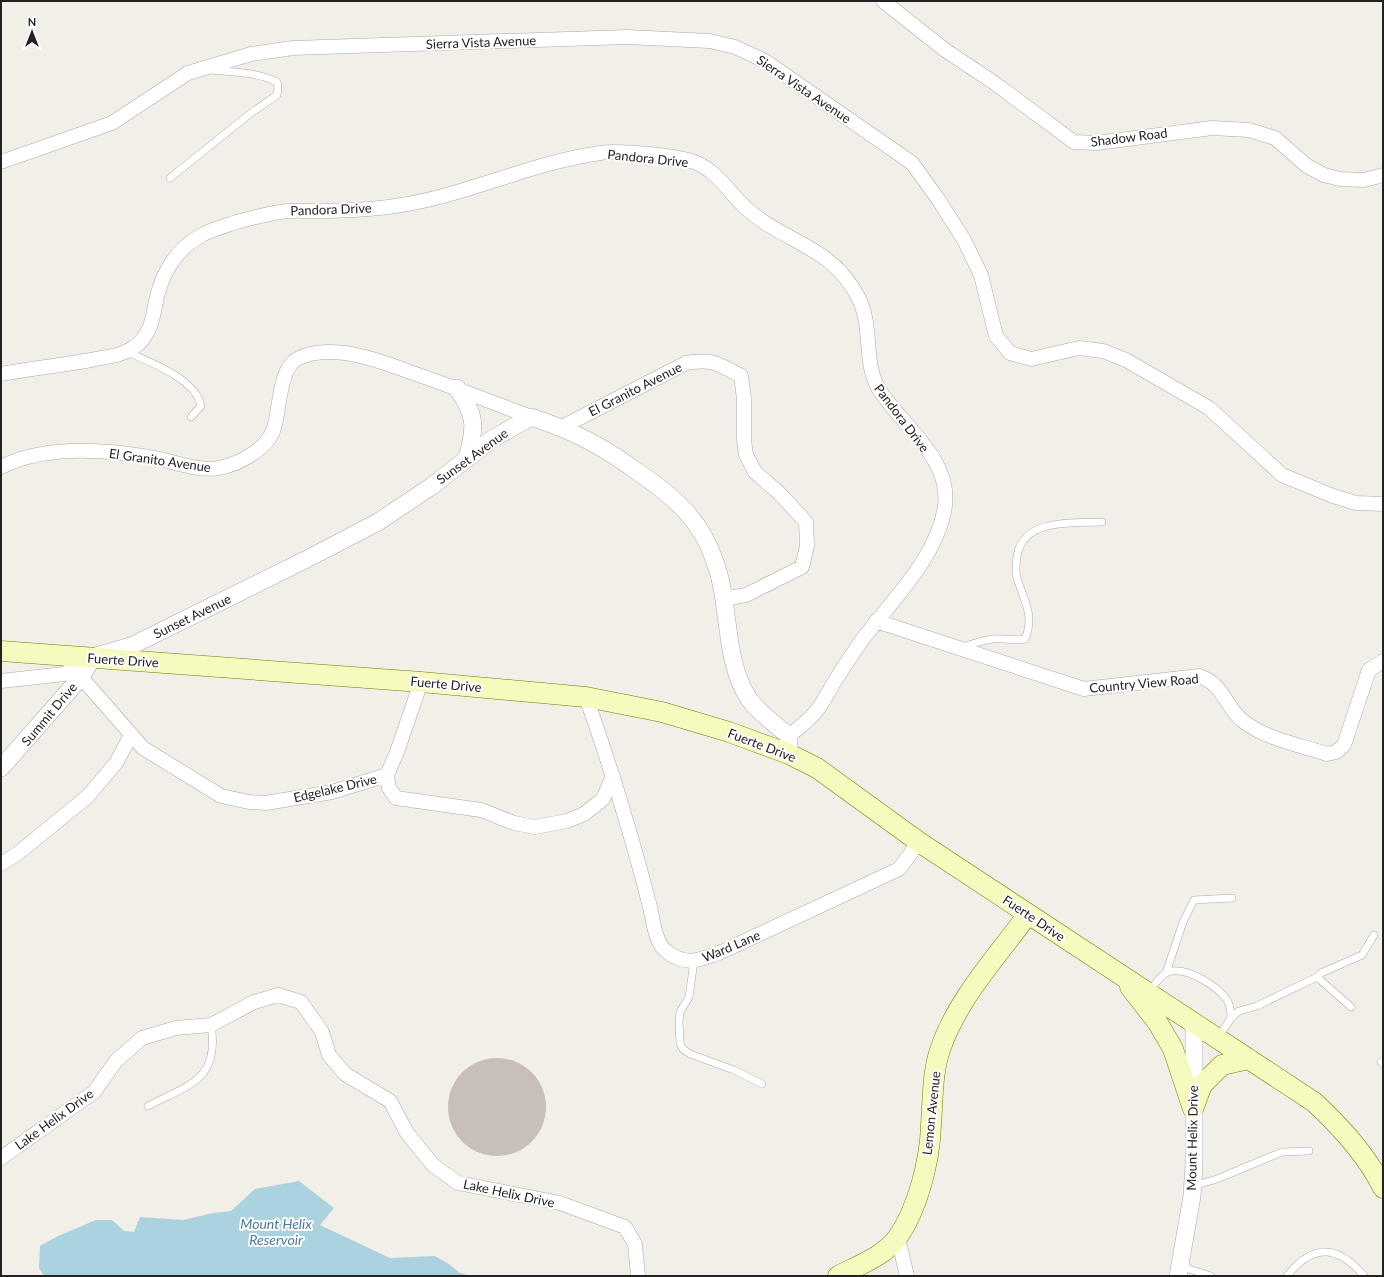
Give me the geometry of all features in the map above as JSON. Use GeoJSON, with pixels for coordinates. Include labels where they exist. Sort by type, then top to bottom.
{"type":"FeatureCollection","features":[{"type":"Feature","properties":{"kind":"main road","name":"Fuerte Drive"},"geometry":{"type":"LineString","coordinates":[[1,651],[421,682],[586,697],[647,709],[789,745],[817,768],[840,783],[919,842],[1314,1102],[1339,1126],[1375,1173],[1382,1186]]}},
{"type":"Feature","properties":{"kind":"main road","name":"Lemon Avenue"},"geometry":{"type":"LineString","coordinates":[[838,1276],[878,1254],[898,1238],[917,1197],[926,1164],[931,1127],[934,1070],[940,1050],[957,1012],[1028,914]]}},
{"type":"Feature","properties":{"kind":"main road"},"geometry":{"type":"LineString","coordinates":[[1122,975],[1158,1024],[1173,1049],[1193,1109]]}},
{"type":"Feature","properties":{"kind":"main road"},"geometry":{"type":"LineString","coordinates":[[1193,1109],[1202,1085],[1216,1069],[1222,1064],[1249,1059]]}},
{"type":"Feature","properties":{"kind":"street","name":"Shadow Road"},"geometry":{"type":"LineString","coordinates":[[883,1],[945,50],[993,82],[1074,142],[1098,143],[1212,128],[1249,130],[1275,138],[1307,166],[1324,175],[1340,179],[1364,180],[1383,175]]}},
{"type":"Feature","properties":{"kind":"street","name":"Sierra Vista Avenue"},"geometry":{"type":"LineString","coordinates":[[1,162],[112,123],[188,73],[251,54],[293,48],[627,37],[710,41],[735,47],[765,61],[912,163],[938,198],[964,240],[981,275],[996,336],[1010,353],[1032,359],[1079,348],[1103,352],[1126,360],[1209,408],[1282,475],[1333,496],[1356,503],[1383,504]]}},
{"type":"Feature","properties":{"kind":"street","name":"Pandora Drive"},"geometry":{"type":"LineString","coordinates":[[1,374],[73,363],[126,352],[140,343],[153,321],[163,277],[174,259],[186,245],[214,229],[284,211],[394,206],[437,197],[557,162],[604,152],[690,160],[711,170],[747,209],[767,224],[816,250],[835,266],[850,282],[861,301],[867,320],[870,366],[874,379],[889,403],[907,424],[942,472],[945,486],[945,507],[939,528],[928,553],[911,580],[876,622],[846,663],[817,711],[789,745]]}},
{"type":"Feature","properties":{"kind":"street","name":"El Granito Avenue"},"geometry":{"type":"LineString","coordinates":[[1,467],[15,460],[39,454],[84,451],[150,457],[208,469],[230,464],[258,449],[274,429],[282,383],[289,368],[295,360],[322,352],[346,353],[371,358],[457,388],[531,417]]}},
{"type":"Feature","properties":{"kind":"street","name":"El Granito Avenue"},"geometry":{"type":"LineString","coordinates":[[562,427],[686,363],[702,360],[716,362],[740,376],[744,400],[744,440],[746,455],[755,472],[779,493],[806,522],[807,546],[802,567],[746,595],[723,599]]}},
{"type":"Feature","properties":{"kind":"street"},"geometry":{"type":"LineString","coordinates":[[457,388],[467,403],[473,418],[473,438],[467,458]]}},
{"type":"Feature","properties":{"kind":"street"},"geometry":{"type":"LineString","coordinates":[[531,417],[562,427],[607,449],[659,485],[682,506],[701,531],[709,545],[719,574],[733,656],[740,683],[750,700],[789,745]]}},
{"type":"Feature","properties":{"kind":"street","name":"Sunset Avenue"},"geometry":{"type":"LineString","coordinates":[[1,681],[64,674],[93,657],[131,646],[333,546],[378,522],[432,486],[492,439],[531,417]]}},
{"type":"Feature","properties":{"kind":"street","name":"Country View Road"},"geometry":{"type":"LineString","coordinates":[[876,622],[961,648],[1084,689],[1199,676],[1210,680],[1220,690],[1241,719],[1257,731],[1327,754],[1336,752],[1344,745],[1369,670],[1383,661]]}},
{"type":"Feature","properties":{"kind":"street","name":"Summit Drive"},"geometry":{"type":"LineString","coordinates":[[1,768],[81,677],[93,657]]}},
{"type":"Feature","properties":{"kind":"street","name":"Edgelake Drive"},"geometry":{"type":"LineString","coordinates":[[81,677],[144,748],[222,796],[249,802],[266,803],[332,792],[386,775],[388,788],[396,798],[481,810],[514,823],[536,827],[567,821],[584,814],[603,799],[614,776]]}},
{"type":"Feature","properties":{"kind":"street"},"geometry":{"type":"LineString","coordinates":[[386,775],[397,752],[421,682]]}},
{"type":"Feature","properties":{"kind":"street","name":"Ward Lane"},"geometry":{"type":"LineString","coordinates":[[586,697],[614,776],[636,849],[658,937],[665,950],[685,962],[694,961],[720,953],[900,869],[919,842]]}},
{"type":"Feature","properties":{"kind":"street"},"geometry":{"type":"LineString","coordinates":[[1,864],[17,854],[87,797],[116,763],[131,735]]}},
{"type":"Feature","properties":{"kind":"street","name":"Lake Helix Drive"},"geometry":{"type":"LineString","coordinates":[[1,1158],[94,1092],[116,1061],[142,1038],[176,1028],[211,1025],[254,1002],[278,995],[301,1002],[322,1032],[329,1055],[345,1074],[390,1101],[407,1133],[433,1165],[458,1183],[560,1203],[625,1227],[635,1244],[638,1276]]}},
{"type":"Feature","properties":{"kind":"street","name":"Mount Helix Drive"},"geometry":{"type":"LineString","coordinates":[[1179,1269],[1192,1186],[1194,1023]]}},
{"type":"Feature","properties":{"kind":"street"},"geometry":{"type":"LineString","coordinates":[[898,1238],[907,1276]]}},
{"type":"Feature","properties":{"kind":"lane"},"geometry":{"type":"LineString","coordinates":[[170,178],[251,113],[277,95],[277,82],[263,76],[201,69]]}},
{"type":"Feature","properties":{"kind":"lane"},"geometry":{"type":"LineString","coordinates":[[126,352],[174,374],[192,388],[200,397],[201,406],[191,417]]}},
{"type":"Feature","properties":{"kind":"lane"},"geometry":{"type":"LineString","coordinates":[[961,648],[982,641],[995,639],[1014,641],[1025,639],[1029,630],[1030,614],[1016,576],[1018,550],[1025,538],[1034,531],[1055,524],[1102,522]]}},
{"type":"Feature","properties":{"kind":"lane"},"geometry":{"type":"LineString","coordinates":[[1148,993],[1166,973],[1183,922],[1194,900],[1232,898]]}},
{"type":"Feature","properties":{"kind":"lane"},"geometry":{"type":"LineString","coordinates":[[1217,1038],[1231,1018],[1239,1011],[1257,1006],[1317,977],[1321,973],[1362,955],[1374,935]]}},
{"type":"Feature","properties":{"kind":"lane"},"geometry":{"type":"LineString","coordinates":[[694,961],[689,997],[680,1012],[680,1043],[683,1049],[690,1054],[734,1070],[762,1084]]}},
{"type":"Feature","properties":{"kind":"lane"},"geometry":{"type":"LineString","coordinates":[[1166,973],[1184,972],[1196,976],[1216,989],[1227,1000],[1231,1018]]}},
{"type":"Feature","properties":{"kind":"lane"},"geometry":{"type":"LineString","coordinates":[[1317,977],[1351,1007]]}},
{"type":"Feature","properties":{"kind":"lane"},"geometry":{"type":"LineString","coordinates":[[148,1106],[191,1083],[206,1069],[213,1054],[211,1025]]}},
{"type":"Feature","properties":{"kind":"lane"},"geometry":{"type":"LineString","coordinates":[[1192,1186],[1217,1179],[1282,1152],[1309,1152]]}},
{"type":"Feature","properties":{"kind":"lane"},"geometry":{"type":"LineString","coordinates":[[1287,1276],[1294,1268],[1309,1257],[1317,1252],[1327,1251],[1346,1258],[1364,1276]]}},
{"type":"Feature","properties":{"kind":"lane"},"geometry":{"type":"LineString","coordinates":[[1179,1269],[1189,1268],[1211,1276]]}},
{"type":"Feature","properties":{"kind":"water","name":"Mount Helix Reservoir"},"geometry":{"type":"Polygon","coordinates":[[[299,1181],[334,1208],[320,1225],[390,1258],[435,1256],[449,1264],[460,1273],[471,1276],[44,1276],[39,1268],[40,1246],[58,1236],[96,1220],[112,1220],[124,1231],[134,1232],[140,1217],[183,1220],[213,1213],[231,1211],[255,1189],[299,1181]]]}},
{"type":"Feature","properties":{"kind":"building"},"geometry":{"type":"Polygon","coordinates":[[[497,1058],[516,1062],[531,1073],[542,1088],[546,1107],[542,1126],[531,1141],[516,1152],[497,1156],[478,1152],[463,1141],[452,1126],[448,1107],[452,1088],[463,1073],[478,1062],[497,1058]]]}}]}
